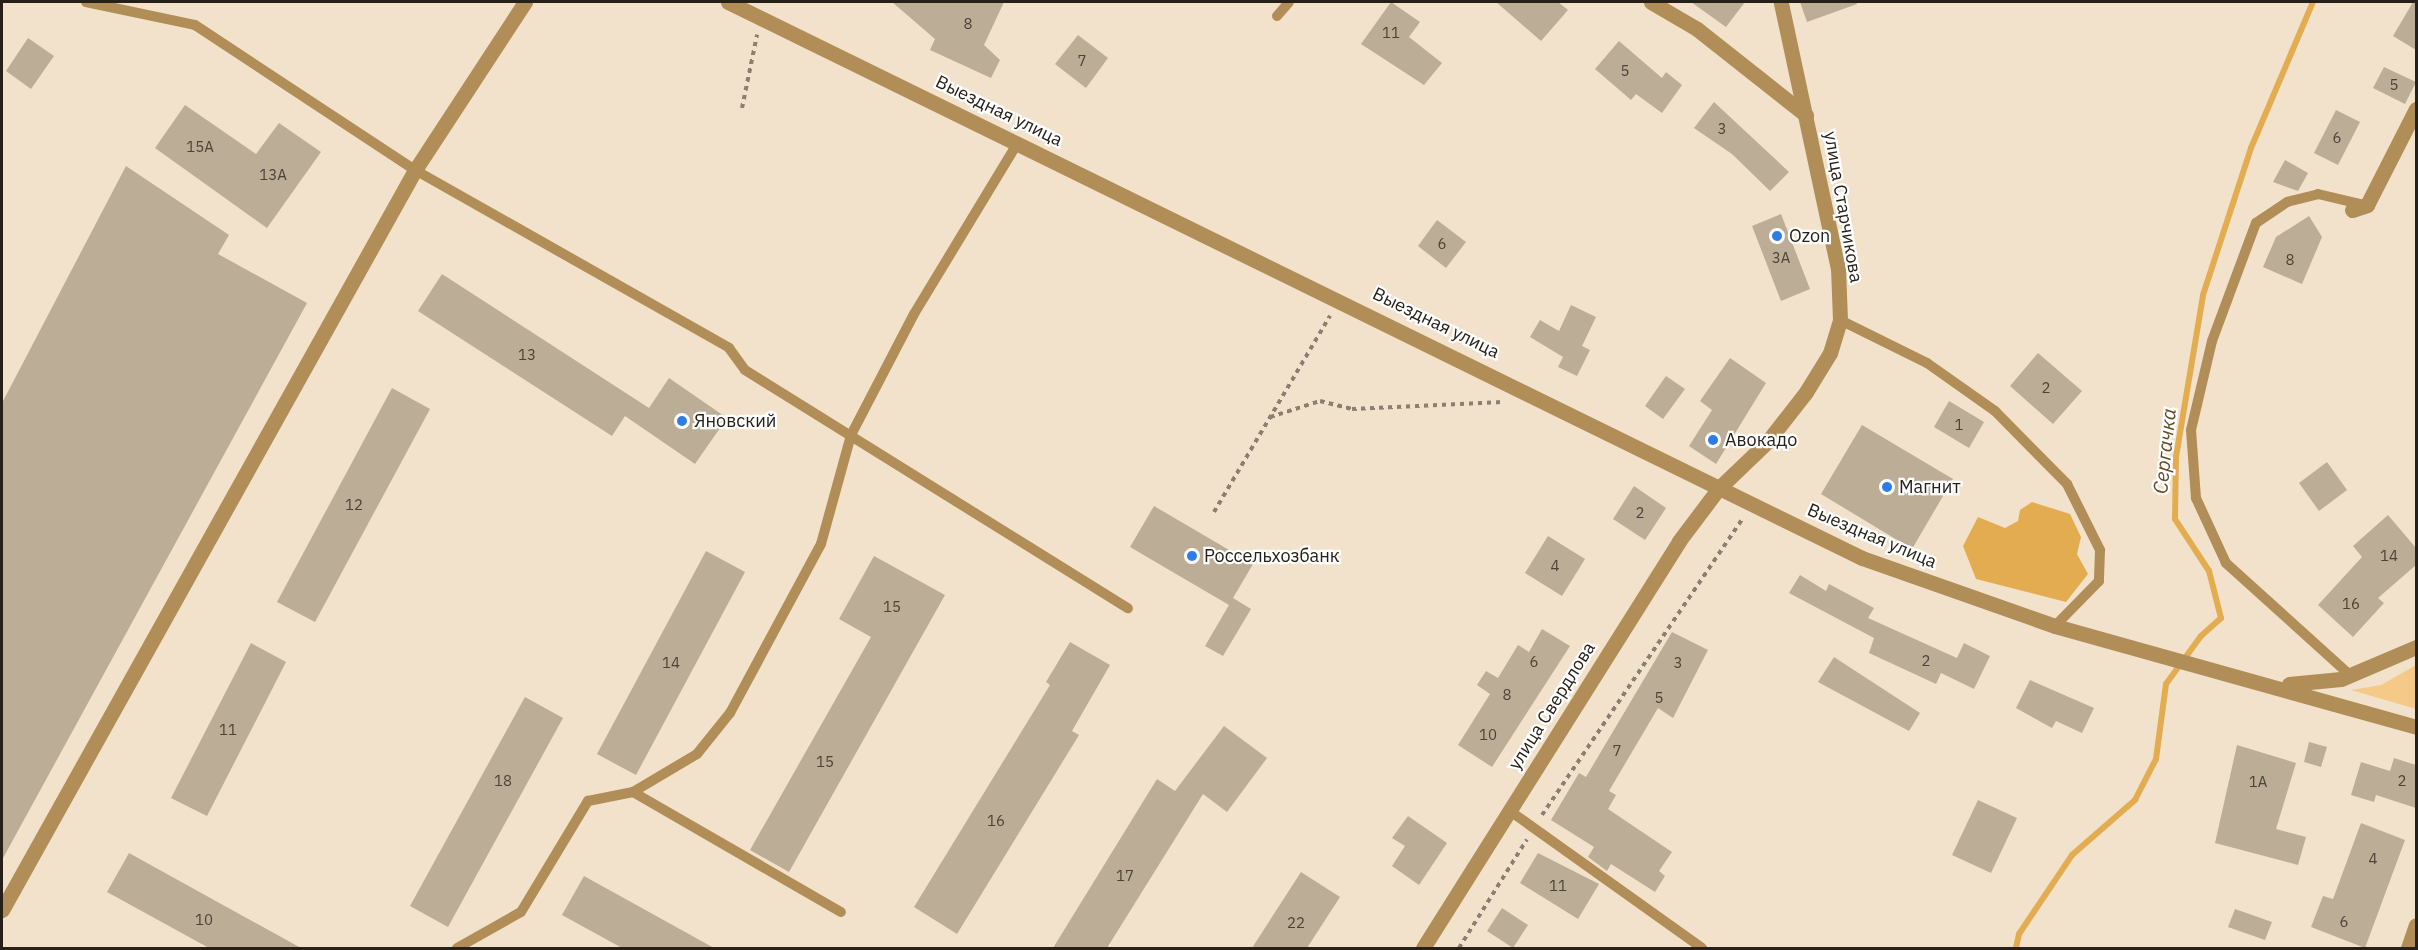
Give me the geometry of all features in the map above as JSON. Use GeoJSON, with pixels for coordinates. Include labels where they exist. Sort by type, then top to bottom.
{"type":"FeatureCollection","features":[{"type":"Feature","properties":{"kind":"street"},"geometry":{"type":"LineString","coordinates":[[2,910],[415,170],[525,2]]}},
{"type":"Feature","properties":{"kind":"street","name":"Выездная улица"},"geometry":{"type":"LineString","coordinates":[[728,2],[1341,298],[1862,558],[2055,626],[2280,685],[2416,727]]}},
{"type":"Feature","properties":{"kind":"street"},"geometry":{"type":"LineString","coordinates":[[1651,2],[1697,30],[1806,115]]}},
{"type":"Feature","properties":{"kind":"street","name":"улица Старчикова"},"geometry":{"type":"LineString","coordinates":[[1719,488],[1767,442],[1806,392],[1830,353],[1840,320],[1838,269],[1781,2]]}},
{"type":"Feature","properties":{"kind":"street"},"geometry":{"type":"LineString","coordinates":[[2352,210],[2367,205],[2416,109]]}},
{"type":"Feature","properties":{"kind":"street","name":"улица Свердлова"},"geometry":{"type":"LineString","coordinates":[[1423,948],[1679,540],[1719,488]]}},
{"type":"Feature","properties":{"kind":"street"},"geometry":{"type":"LineString","coordinates":[[2280,685],[2351,676],[2416,647]]}},
{"type":"Feature","properties":{"kind":"street"},"geometry":{"type":"LineString","coordinates":[[2408,948],[2416,925]]}},
{"type":"Feature","properties":{"kind":"lane"},"geometry":{"type":"LineString","coordinates":[[86,2],[195,25],[415,170],[729,348],[745,370],[1128,608]]}},
{"type":"Feature","properties":{"kind":"lane"},"geometry":{"type":"LineString","coordinates":[[1277,16],[1289,2]]}},
{"type":"Feature","properties":{"kind":"lane"},"geometry":{"type":"LineString","coordinates":[[457,948],[521,912],[588,801],[633,792],[697,754],[730,713],[821,544],[851,435],[914,314],[1018,142]]}},
{"type":"Feature","properties":{"kind":"lane"},"geometry":{"type":"LineString","coordinates":[[2351,676],[2226,563],[2196,498],[2191,430],[2212,341],[2256,223],[2287,202],[2319,194],[2367,205]]}},
{"type":"Feature","properties":{"kind":"lane"},"geometry":{"type":"LineString","coordinates":[[1840,320],[1927,363],[1995,411],[2067,484],[2100,550],[2099,581],[2055,626]]}},
{"type":"Feature","properties":{"kind":"lane"},"geometry":{"type":"LineString","coordinates":[[633,792],[841,912]]}},
{"type":"Feature","properties":{"kind":"lane"},"geometry":{"type":"LineString","coordinates":[[1510,811],[1535,826],[1702,948]]}},
{"type":"Feature","properties":{"kind":"path"},"geometry":{"type":"LineString","coordinates":[[742,108],[760,19]]}},
{"type":"Feature","properties":{"kind":"path"},"geometry":{"type":"LineString","coordinates":[[1214,512],[1341,298]]}},
{"type":"Feature","properties":{"kind":"path"},"geometry":{"type":"LineString","coordinates":[[1270,417],[1320,401],[1352,409],[1493,405],[1536,394]]}},
{"type":"Feature","properties":{"kind":"path"},"geometry":{"type":"LineString","coordinates":[[1459,948],[1535,826],[1752,504]]}},
{"type":"Feature","properties":{"kind":"shaded area"},"geometry":{"type":"Polygon","coordinates":[[[2032,502],[2070,514],[2081,537],[2077,554],[2088,574],[2066,602],[1976,579],[1963,546],[1978,517],[2005,528],[2018,521],[2020,510],[2032,502]]]}},
{"type":"Feature","properties":{"kind":"shaded area"},"geometry":{"type":"Polygon","coordinates":[[[2416,665],[2416,709],[2351,690],[2381,685],[2416,665]]]}},
{"type":"Feature","properties":{"kind":"building"},"geometry":{"type":"Polygon","coordinates":[[[892,2],[1004,2],[984,45],[1000,60],[991,78],[930,50],[935,39],[892,2]]]}},
{"type":"Feature","properties":{"kind":"building"},"geometry":{"type":"Polygon","coordinates":[[[1391,2],[1420,22],[1409,37],[1442,63],[1424,85],[1361,44],[1391,2]]]}},
{"type":"Feature","properties":{"kind":"building"},"geometry":{"type":"Polygon","coordinates":[[[1496,2],[1558,2],[1568,10],[1541,41],[1496,2]]]}},
{"type":"Feature","properties":{"kind":"building"},"geometry":{"type":"Polygon","coordinates":[[[1691,2],[1745,2],[1726,27],[1691,2]]]}},
{"type":"Feature","properties":{"kind":"building"},"geometry":{"type":"Polygon","coordinates":[[[1800,2],[1856,2],[1857,4],[1807,22],[1800,2]]]}},
{"type":"Feature","properties":{"kind":"building"},"geometry":{"type":"Polygon","coordinates":[[[2413,2],[2416,2],[2416,50],[2393,36],[2413,2]]]}},
{"type":"Feature","properties":{"kind":"building"},"geometry":{"type":"Polygon","coordinates":[[[1078,35],[1108,58],[1086,88],[1055,64],[1078,35]]]}},
{"type":"Feature","properties":{"kind":"building"},"geometry":{"type":"Polygon","coordinates":[[[28,38],[54,56],[31,89],[6,71],[28,38]]]}},
{"type":"Feature","properties":{"kind":"building"},"geometry":{"type":"Polygon","coordinates":[[[1619,41],[1662,78],[1666,72],[1682,85],[1662,113],[1636,94],[1631,100],[1595,69],[1619,41]]]}},
{"type":"Feature","properties":{"kind":"building"},"geometry":{"type":"Polygon","coordinates":[[[2384,67],[2416,82],[2405,104],[2373,88],[2384,67]]]}},
{"type":"Feature","properties":{"kind":"building"},"geometry":{"type":"Polygon","coordinates":[[[1714,102],[1789,172],[1770,191],[1732,154],[1694,128],[1714,102]]]}},
{"type":"Feature","properties":{"kind":"building"},"geometry":{"type":"Polygon","coordinates":[[[185,105],[256,154],[279,123],[321,152],[267,228],[155,148],[185,105]]]}},
{"type":"Feature","properties":{"kind":"building"},"geometry":{"type":"Polygon","coordinates":[[[2336,110],[2360,122],[2338,165],[2314,153],[2336,110]]]}},
{"type":"Feature","properties":{"kind":"building"},"geometry":{"type":"Polygon","coordinates":[[[2285,160],[2308,173],[2298,191],[2273,182],[2285,160]]]}},
{"type":"Feature","properties":{"kind":"building"},"geometry":{"type":"Polygon","coordinates":[[[126,166],[229,235],[218,254],[307,303],[2,860],[2,403],[126,166]]]}},
{"type":"Feature","properties":{"kind":"building"},"geometry":{"type":"Polygon","coordinates":[[[1781,214],[1810,289],[1781,301],[1752,226],[1781,214]]]}},
{"type":"Feature","properties":{"kind":"building"},"geometry":{"type":"Polygon","coordinates":[[[2309,216],[2322,237],[2302,284],[2263,267],[2276,237],[2309,216]]]}},
{"type":"Feature","properties":{"kind":"building"},"geometry":{"type":"Polygon","coordinates":[[[1437,220],[1466,242],[1446,268],[1418,246],[1437,220]]]}},
{"type":"Feature","properties":{"kind":"building"},"geometry":{"type":"Polygon","coordinates":[[[442,274],[649,408],[669,378],[727,418],[695,464],[625,416],[612,436],[418,311],[442,274]]]}},
{"type":"Feature","properties":{"kind":"building"},"geometry":{"type":"Polygon","coordinates":[[[1571,305],[1596,317],[1582,346],[1590,350],[1577,376],[1558,367],[1563,357],[1530,337],[1540,320],[1559,331],[1571,305]]]}},
{"type":"Feature","properties":{"kind":"building"},"geometry":{"type":"Polygon","coordinates":[[[2038,353],[2082,391],[2053,424],[2010,386],[2038,353]]]}},
{"type":"Feature","properties":{"kind":"building"},"geometry":{"type":"Polygon","coordinates":[[[1730,358],[1766,383],[1716,464],[1689,446],[1712,410],[1700,401],[1730,358]]]}},
{"type":"Feature","properties":{"kind":"building"},"geometry":{"type":"Polygon","coordinates":[[[1666,376],[1685,389],[1663,419],[1645,406],[1666,376]]]}},
{"type":"Feature","properties":{"kind":"building"},"geometry":{"type":"Polygon","coordinates":[[[392,388],[430,409],[315,622],[277,602],[392,388]]]}},
{"type":"Feature","properties":{"kind":"building"},"geometry":{"type":"Polygon","coordinates":[[[1949,401],[1984,422],[1969,448],[1934,427],[1949,401]]]}},
{"type":"Feature","properties":{"kind":"building","name":"Магнит"},"geometry":{"type":"Polygon","coordinates":[[[1862,425],[1953,479],[1912,549],[1821,494],[1862,425]]]}},
{"type":"Feature","properties":{"kind":"building"},"geometry":{"type":"Polygon","coordinates":[[[2327,462],[2347,490],[2319,511],[2299,483],[2327,462]]]}},
{"type":"Feature","properties":{"kind":"building"},"geometry":{"type":"Polygon","coordinates":[[[1634,486],[1666,508],[1645,540],[1613,519],[1634,486]]]}},
{"type":"Feature","properties":{"kind":"building","name":"Россельхозбанк"},"geometry":{"type":"Polygon","coordinates":[[[1154,506],[1253,564],[1233,598],[1251,609],[1223,656],[1205,646],[1229,605],[1130,547],[1154,506]]]}},
{"type":"Feature","properties":{"kind":"building"},"geometry":{"type":"Polygon","coordinates":[[[2388,515],[2416,548],[2416,565],[2378,598],[2384,603],[2353,637],[2318,605],[2362,557],[2353,546],[2388,515]]]}},
{"type":"Feature","properties":{"kind":"building"},"geometry":{"type":"Polygon","coordinates":[[[1548,536],[1585,559],[1562,596],[1525,573],[1548,536]]]}},
{"type":"Feature","properties":{"kind":"building"},"geometry":{"type":"Polygon","coordinates":[[[706,551],[745,572],[636,775],[597,754],[706,551]]]}},
{"type":"Feature","properties":{"kind":"building"},"geometry":{"type":"Polygon","coordinates":[[[874,556],[945,595],[789,872],[750,850],[871,637],[839,619],[874,556]]]}},
{"type":"Feature","properties":{"kind":"building"},"geometry":{"type":"Polygon","coordinates":[[[1800,575],[1826,591],[1829,584],[1874,608],[1868,618],[1957,658],[1964,643],[1990,656],[1974,689],[1941,673],[1936,684],[1869,653],[1874,638],[1789,593],[1800,575]]]}},
{"type":"Feature","properties":{"kind":"building"},"geometry":{"type":"Polygon","coordinates":[[[1542,629],[1570,646],[1492,767],[1458,745],[1490,694],[1477,685],[1486,671],[1498,678],[1518,645],[1529,652],[1542,629]]]}},
{"type":"Feature","properties":{"kind":"building"},"geometry":{"type":"Polygon","coordinates":[[[1672,632],[1708,650],[1673,718],[1658,708],[1609,791],[1616,795],[1608,809],[1672,852],[1659,871],[1665,876],[1655,892],[1611,864],[1607,871],[1588,857],[1594,847],[1551,820],[1579,773],[1586,777],[1672,632]]]}},
{"type":"Feature","properties":{"kind":"building"},"geometry":{"type":"Polygon","coordinates":[[[1070,642],[1110,665],[1072,731],[1079,735],[957,934],[914,907],[1050,685],[1046,682],[1070,642]]]}},
{"type":"Feature","properties":{"kind":"building"},"geometry":{"type":"Polygon","coordinates":[[[251,643],[286,662],[207,816],[171,798],[251,643]]]}},
{"type":"Feature","properties":{"kind":"building"},"geometry":{"type":"Polygon","coordinates":[[[1834,657],[1920,713],[1909,731],[1818,682],[1834,657]]]}},
{"type":"Feature","properties":{"kind":"building"},"geometry":{"type":"Polygon","coordinates":[[[2030,680],[2094,708],[2082,733],[2056,721],[2052,728],[2016,708],[2030,680]]]}},
{"type":"Feature","properties":{"kind":"building"},"geometry":{"type":"Polygon","coordinates":[[[525,697],[563,718],[448,927],[410,906],[525,697]]]}},
{"type":"Feature","properties":{"kind":"building"},"geometry":{"type":"Polygon","coordinates":[[[1224,726],[1267,758],[1227,812],[1203,794],[1107,948],[1053,948],[1157,779],[1175,791],[1224,726]]]}},
{"type":"Feature","properties":{"kind":"building"},"geometry":{"type":"Polygon","coordinates":[[[2309,742],[2327,747],[2321,767],[2304,762],[2309,742]]]}},
{"type":"Feature","properties":{"kind":"building"},"geometry":{"type":"Polygon","coordinates":[[[2237,745],[2296,763],[2276,829],[2306,837],[2298,865],[2215,843],[2237,745]]]}},
{"type":"Feature","properties":{"kind":"building"},"geometry":{"type":"Polygon","coordinates":[[[2394,758],[2416,765],[2416,808],[2376,795],[2374,802],[2351,795],[2361,762],[2390,771],[2394,758]]]}},
{"type":"Feature","properties":{"kind":"building"},"geometry":{"type":"Polygon","coordinates":[[[1978,800],[2017,818],[1991,873],[1952,855],[1978,800]]]}},
{"type":"Feature","properties":{"kind":"building"},"geometry":{"type":"Polygon","coordinates":[[[1408,816],[1447,843],[1419,885],[1392,866],[1405,846],[1392,838],[1408,816]]]}},
{"type":"Feature","properties":{"kind":"building"},"geometry":{"type":"Polygon","coordinates":[[[2361,823],[2405,840],[2365,948],[2311,927],[2323,896],[2333,899],[2361,823]]]}},
{"type":"Feature","properties":{"kind":"building"},"geometry":{"type":"Polygon","coordinates":[[[129,853],[301,948],[209,948],[107,892],[129,853]]]}},
{"type":"Feature","properties":{"kind":"building"},"geometry":{"type":"Polygon","coordinates":[[[1538,853],[1599,884],[1578,919],[1520,883],[1538,853]]]}},
{"type":"Feature","properties":{"kind":"building"},"geometry":{"type":"Polygon","coordinates":[[[1301,872],[1340,897],[1307,948],[1252,948],[1301,872]]]}},
{"type":"Feature","properties":{"kind":"building"},"geometry":{"type":"Polygon","coordinates":[[[584,876],[714,948],[622,948],[562,915],[584,876]]]}},
{"type":"Feature","properties":{"kind":"building"},"geometry":{"type":"Polygon","coordinates":[[[1502,908],[1528,925],[1513,948],[1487,931],[1502,908]]]}},
{"type":"Feature","properties":{"kind":"building"},"geometry":{"type":"Polygon","coordinates":[[[2235,909],[2272,922],[2265,940],[2228,927],[2235,909]]]}},
{"type":"Feature","properties":{"kind":"waterway","name":"Сергачка"},"geometry":{"type":"LineString","coordinates":[[2016,948],[2019,934],[2072,855],[2135,800],[2156,759],[2166,684],[2201,636],[2221,618],[2209,571],[2175,519],[2176,457],[2203,295],[2251,148],[2313,2]]}},
{"type":"Feature","properties":{"kind":"place","name":"Ozon"},"geometry":{"type":"Point","coordinates":[1777,236]}},
{"type":"Feature","properties":{"kind":"place","name":"Яновский"},"geometry":{"type":"Point","coordinates":[682,421]}},
{"type":"Feature","properties":{"kind":"place","name":"Авокадо"},"geometry":{"type":"Point","coordinates":[1713,440]}},
{"type":"Feature","properties":{"kind":"place","name":"Магнит"},"geometry":{"type":"Point","coordinates":[1887,487]}},
{"type":"Feature","properties":{"kind":"place","name":"Россельхозбанк"},"geometry":{"type":"Point","coordinates":[1192,556]}}]}
